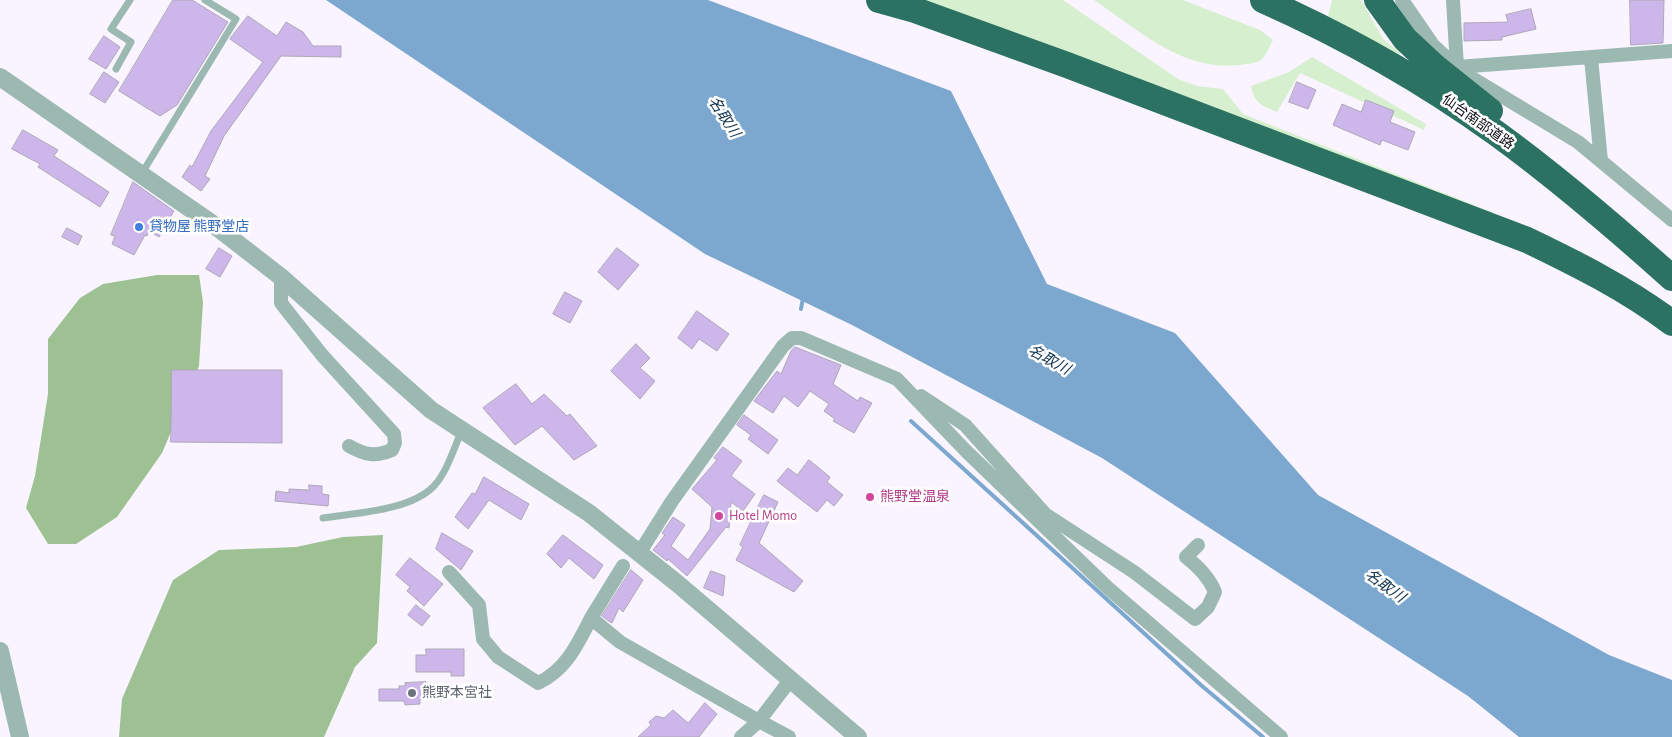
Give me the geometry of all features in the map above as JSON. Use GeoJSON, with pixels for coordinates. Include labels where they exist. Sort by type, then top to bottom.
{"type":"FeatureCollection","features":[{"type":"Feature","properties":{"kind":"highway"},"geometry":{"type":"LineString","coordinates":[[879,0],[915,10],[1049,59],[1527,240],[1596,273],[1652,308],[1672,323]]}},
{"type":"Feature","properties":{"kind":"highway","name":"仙台南部道路"},"geometry":{"type":"LineString","coordinates":[[1263,0],[1369,53],[1429,88],[1495,132],[1597,212],[1672,278]]}},
{"type":"Feature","properties":{"kind":"highway"},"geometry":{"type":"LineString","coordinates":[[1377,0],[1405,39],[1435,67],[1619,214],[1672,262]]}},
{"type":"Feature","properties":{"kind":"street"},"geometry":{"type":"LineString","coordinates":[[1402,0],[1433,45],[1457,68],[1556,128],[1601,161],[1672,220]]}},
{"type":"Feature","properties":{"kind":"street"},"geometry":{"type":"LineString","coordinates":[[1453,0],[1457,68]]}},
{"type":"Feature","properties":{"kind":"street"},"geometry":{"type":"LineString","coordinates":[[1457,68],[1672,52]]}},
{"type":"Feature","properties":{"kind":"street"},"geometry":{"type":"LineString","coordinates":[[1592,58],[1601,161]]}},
{"type":"Feature","properties":{"kind":"street"},"geometry":{"type":"LineString","coordinates":[[0,77],[142,173],[214,225],[281,277],[431,410],[589,513],[640,552],[858,737]]}},
{"type":"Feature","properties":{"kind":"street"},"geometry":{"type":"LineString","coordinates":[[281,277],[280,303],[322,355],[394,434],[395,443],[392,450],[382,454],[364,454],[349,446]]}},
{"type":"Feature","properties":{"kind":"street"},"geometry":{"type":"LineString","coordinates":[[640,552],[672,500],[765,371],[792,338],[801,338],[897,379],[966,451],[1108,588],[1281,737]]}},
{"type":"Feature","properties":{"kind":"street"},"geometry":{"type":"LineString","coordinates":[[901,384],[965,425],[1045,514],[1134,572],[1195,619],[1208,607],[1215,592],[1210,581],[1198,565],[1186,557],[1198,545]]}},
{"type":"Feature","properties":{"kind":"street"},"geometry":{"type":"LineString","coordinates":[[449,572],[479,605],[483,639],[498,658],[538,683],[549,678],[570,658],[590,618],[623,566]]}},
{"type":"Feature","properties":{"kind":"street"},"geometry":{"type":"LineString","coordinates":[[590,618],[620,642],[789,737]]}},
{"type":"Feature","properties":{"kind":"street"},"geometry":{"type":"LineString","coordinates":[[0,651],[20,737]]}},
{"type":"Feature","properties":{"kind":"street"},"geometry":{"type":"LineString","coordinates":[[741,737],[759,721],[791,680]]}},
{"type":"Feature","properties":{"kind":"lane"},"geometry":{"type":"LineString","coordinates":[[116,69],[131,42],[111,29],[130,0]]}},
{"type":"Feature","properties":{"kind":"lane"},"geometry":{"type":"LineString","coordinates":[[142,173],[236,19],[205,0]]}},
{"type":"Feature","properties":{"kind":"lane"},"geometry":{"type":"LineString","coordinates":[[323,518],[386,508],[413,500],[434,486],[448,462],[462,430]]}},
{"type":"Feature","properties":{"kind":"green space"},"geometry":{"type":"Polygon","coordinates":[[[916,0],[1063,0],[1178,79],[1197,86],[1223,89],[1243,114],[1492,212],[1498,222],[916,0]]]}},
{"type":"Feature","properties":{"kind":"green space"},"geometry":{"type":"Polygon","coordinates":[[[1094,0],[1183,0],[1260,30],[1273,40],[1263,58],[1256,62],[1239,65],[1218,65],[1199,62],[1162,46],[1094,0]]]}},
{"type":"Feature","properties":{"kind":"green space"},"geometry":{"type":"Polygon","coordinates":[[[1332,0],[1361,0],[1384,40],[1401,53],[1399,56],[1328,16],[1332,0]]]}},
{"type":"Feature","properties":{"kind":"green space"},"geometry":{"type":"Polygon","coordinates":[[[1312,57],[1426,124],[1424,130],[1300,73],[1277,112],[1263,106],[1254,96],[1251,86],[1289,72],[1312,57]]]}},
{"type":"Feature","properties":{"kind":"green space"},"geometry":{"type":"Polygon","coordinates":[[[157,275],[199,275],[203,302],[199,366],[162,453],[117,517],[76,544],[48,544],[26,508],[35,476],[48,394],[48,339],[80,298],[103,284],[157,275]]]}},
{"type":"Feature","properties":{"kind":"green space"},"geometry":{"type":"Polygon","coordinates":[[[383,535],[377,643],[355,667],[324,737],[119,737],[122,699],[173,580],[219,550],[296,547],[343,537],[383,535]]]}},
{"type":"Feature","properties":{"kind":"water","name":"名取川"},"geometry":{"type":"Polygon","coordinates":[[[326,0],[708,0],[951,91],[1047,284],[1175,333],[1318,495],[1609,655],[1672,680],[1672,737],[1519,737],[1468,696],[1102,458],[852,325],[705,254],[326,0]]]}},
{"type":"Feature","properties":{"kind":"building"},"geometry":{"type":"Polygon","coordinates":[[[173,0],[192,0],[228,22],[177,105],[160,116],[119,91],[173,0]]]}},
{"type":"Feature","properties":{"kind":"building"},"geometry":{"type":"Polygon","coordinates":[[[1630,0],[1664,0],[1663,43],[1631,45],[1630,0]]]}},
{"type":"Feature","properties":{"kind":"building"},"geometry":{"type":"Polygon","coordinates":[[[1531,9],[1536,29],[1502,37],[1502,40],[1464,41],[1464,23],[1508,22],[1506,15],[1531,9]]]}},
{"type":"Feature","properties":{"kind":"building"},"geometry":{"type":"Polygon","coordinates":[[[248,16],[277,36],[286,22],[303,32],[313,46],[341,46],[341,57],[281,56],[224,136],[205,176],[210,179],[201,191],[182,177],[190,165],[192,167],[211,131],[263,62],[230,39],[248,16]]]}},
{"type":"Feature","properties":{"kind":"building"},"geometry":{"type":"Polygon","coordinates":[[[104,36],[120,47],[106,69],[89,59],[104,36]]]}},
{"type":"Feature","properties":{"kind":"building"},"geometry":{"type":"Polygon","coordinates":[[[104,72],[119,82],[105,103],[90,94],[104,72]]]}},
{"type":"Feature","properties":{"kind":"building"},"geometry":{"type":"Polygon","coordinates":[[[1297,82],[1316,90],[1308,109],[1289,102],[1297,82]]]}},
{"type":"Feature","properties":{"kind":"building"},"geometry":{"type":"Polygon","coordinates":[[[1366,100],[1394,111],[1390,122],[1415,132],[1408,150],[1382,140],[1380,145],[1333,125],[1342,104],[1361,112],[1366,100]]]}},
{"type":"Feature","properties":{"kind":"building"},"geometry":{"type":"Polygon","coordinates":[[[23,130],[58,150],[54,156],[109,192],[100,207],[38,167],[40,164],[12,149],[23,130]]]}},
{"type":"Feature","properties":{"kind":"building"},"geometry":{"type":"Polygon","coordinates":[[[133,182],[174,211],[159,237],[149,231],[134,255],[112,244],[115,236],[111,235],[133,182]]]}},
{"type":"Feature","properties":{"kind":"building"},"geometry":{"type":"Polygon","coordinates":[[[67,228],[82,236],[78,245],[62,237],[67,228]]]}},
{"type":"Feature","properties":{"kind":"building"},"geometry":{"type":"Polygon","coordinates":[[[219,248],[232,256],[220,277],[206,269],[219,248]]]}},
{"type":"Feature","properties":{"kind":"building"},"geometry":{"type":"Polygon","coordinates":[[[617,248],[639,265],[618,290],[598,272],[617,248]]]}},
{"type":"Feature","properties":{"kind":"building"},"geometry":{"type":"Polygon","coordinates":[[[565,292],[582,301],[570,323],[553,314],[565,292]]]}},
{"type":"Feature","properties":{"kind":"building"},"geometry":{"type":"Polygon","coordinates":[[[697,311],[729,334],[717,351],[699,339],[692,349],[678,338],[697,311]]]}},
{"type":"Feature","properties":{"kind":"building"},"geometry":{"type":"Polygon","coordinates":[[[636,344],[650,358],[640,368],[655,381],[640,399],[611,371],[636,344]]]}},
{"type":"Feature","properties":{"kind":"building"},"geometry":{"type":"Polygon","coordinates":[[[795,347],[841,365],[833,384],[858,401],[860,397],[872,403],[854,433],[833,421],[835,419],[824,411],[829,404],[810,391],[798,407],[784,396],[773,413],[754,401],[777,371],[781,374],[791,351],[795,347]]]}},
{"type":"Feature","properties":{"kind":"building"},"geometry":{"type":"Polygon","coordinates":[[[172,370],[282,370],[282,443],[171,442],[172,370]]]}},
{"type":"Feature","properties":{"kind":"building"},"geometry":{"type":"Polygon","coordinates":[[[516,384],[532,404],[544,394],[567,416],[570,414],[597,446],[574,460],[542,426],[515,445],[483,408],[516,384]]]}},
{"type":"Feature","properties":{"kind":"building"},"geometry":{"type":"Polygon","coordinates":[[[744,415],[778,440],[768,454],[748,439],[751,435],[737,425],[744,415]]]}},
{"type":"Feature","properties":{"kind":"building"},"geometry":{"type":"Polygon","coordinates":[[[723,447],[742,461],[731,476],[755,494],[743,511],[731,502],[729,528],[726,527],[687,576],[668,559],[667,561],[653,550],[665,535],[662,533],[673,517],[685,525],[671,546],[688,560],[710,529],[712,507],[692,489],[717,460],[714,458],[723,447]]]}},
{"type":"Feature","properties":{"kind":"building"},"geometry":{"type":"Polygon","coordinates":[[[809,460],[830,477],[827,482],[843,495],[834,506],[827,500],[817,512],[777,481],[788,468],[797,475],[809,460]]]}},
{"type":"Feature","properties":{"kind":"building"},"geometry":{"type":"Polygon","coordinates":[[[484,477],[529,504],[521,520],[489,500],[468,529],[455,517],[472,493],[475,494],[484,477]]]}},
{"type":"Feature","properties":{"kind":"building"},"geometry":{"type":"Polygon","coordinates":[[[309,485],[322,486],[322,494],[329,495],[328,506],[275,501],[276,491],[289,493],[289,489],[309,490],[309,485]]]}},
{"type":"Feature","properties":{"kind":"building"},"geometry":{"type":"Polygon","coordinates":[[[764,495],[778,502],[759,543],[803,581],[794,592],[736,560],[743,547],[740,545],[764,495]]]}},
{"type":"Feature","properties":{"kind":"building"},"geometry":{"type":"Polygon","coordinates":[[[442,533],[473,551],[461,570],[436,549],[442,533]]]}},
{"type":"Feature","properties":{"kind":"building"},"geometry":{"type":"Polygon","coordinates":[[[563,535],[603,565],[594,579],[569,558],[561,568],[547,554],[563,535]]]}},
{"type":"Feature","properties":{"kind":"building"},"geometry":{"type":"Polygon","coordinates":[[[410,558],[443,584],[424,606],[407,591],[410,587],[396,575],[410,558]]]}},
{"type":"Feature","properties":{"kind":"building"},"geometry":{"type":"Polygon","coordinates":[[[631,570],[643,580],[623,612],[619,608],[612,623],[602,616],[631,570]]]}},
{"type":"Feature","properties":{"kind":"building"},"geometry":{"type":"Polygon","coordinates":[[[711,571],[725,576],[723,596],[704,588],[711,571]]]}},
{"type":"Feature","properties":{"kind":"building"},"geometry":{"type":"Polygon","coordinates":[[[416,605],[430,616],[422,626],[408,615],[416,605]]]}},
{"type":"Feature","properties":{"kind":"building"},"geometry":{"type":"Polygon","coordinates":[[[426,649],[464,649],[464,676],[451,676],[451,672],[416,672],[416,655],[426,655],[426,649]]]}},
{"type":"Feature","properties":{"kind":"building"},"geometry":{"type":"Polygon","coordinates":[[[426,682],[426,699],[420,699],[420,704],[405,705],[404,701],[379,701],[379,689],[399,689],[399,686],[405,686],[405,683],[426,682]]]}},
{"type":"Feature","properties":{"kind":"building"},"geometry":{"type":"Polygon","coordinates":[[[705,703],[717,714],[699,737],[638,737],[651,725],[649,722],[656,716],[664,718],[673,710],[688,723],[705,703]]]}},
{"type":"Feature","properties":{"kind":"waterway"},"geometry":{"type":"LineString","coordinates":[[801,309],[803,298]]}},
{"type":"Feature","properties":{"kind":"waterway"},"geometry":{"type":"LineString","coordinates":[[911,421],[1202,686],[1263,737]]}},
{"type":"Feature","properties":{"kind":"place","name":"貸物屋 熊野堂店"},"geometry":{"type":"Point","coordinates":[139,227]}},
{"type":"Feature","properties":{"kind":"place","name":"熊野堂温泉"},"geometry":{"type":"Point","coordinates":[870,497]}},
{"type":"Feature","properties":{"kind":"place","name":"Hotel Momo"},"geometry":{"type":"Point","coordinates":[719,516]}},
{"type":"Feature","properties":{"kind":"place","name":"熊野本宮社"},"geometry":{"type":"Point","coordinates":[412,693]}}]}
